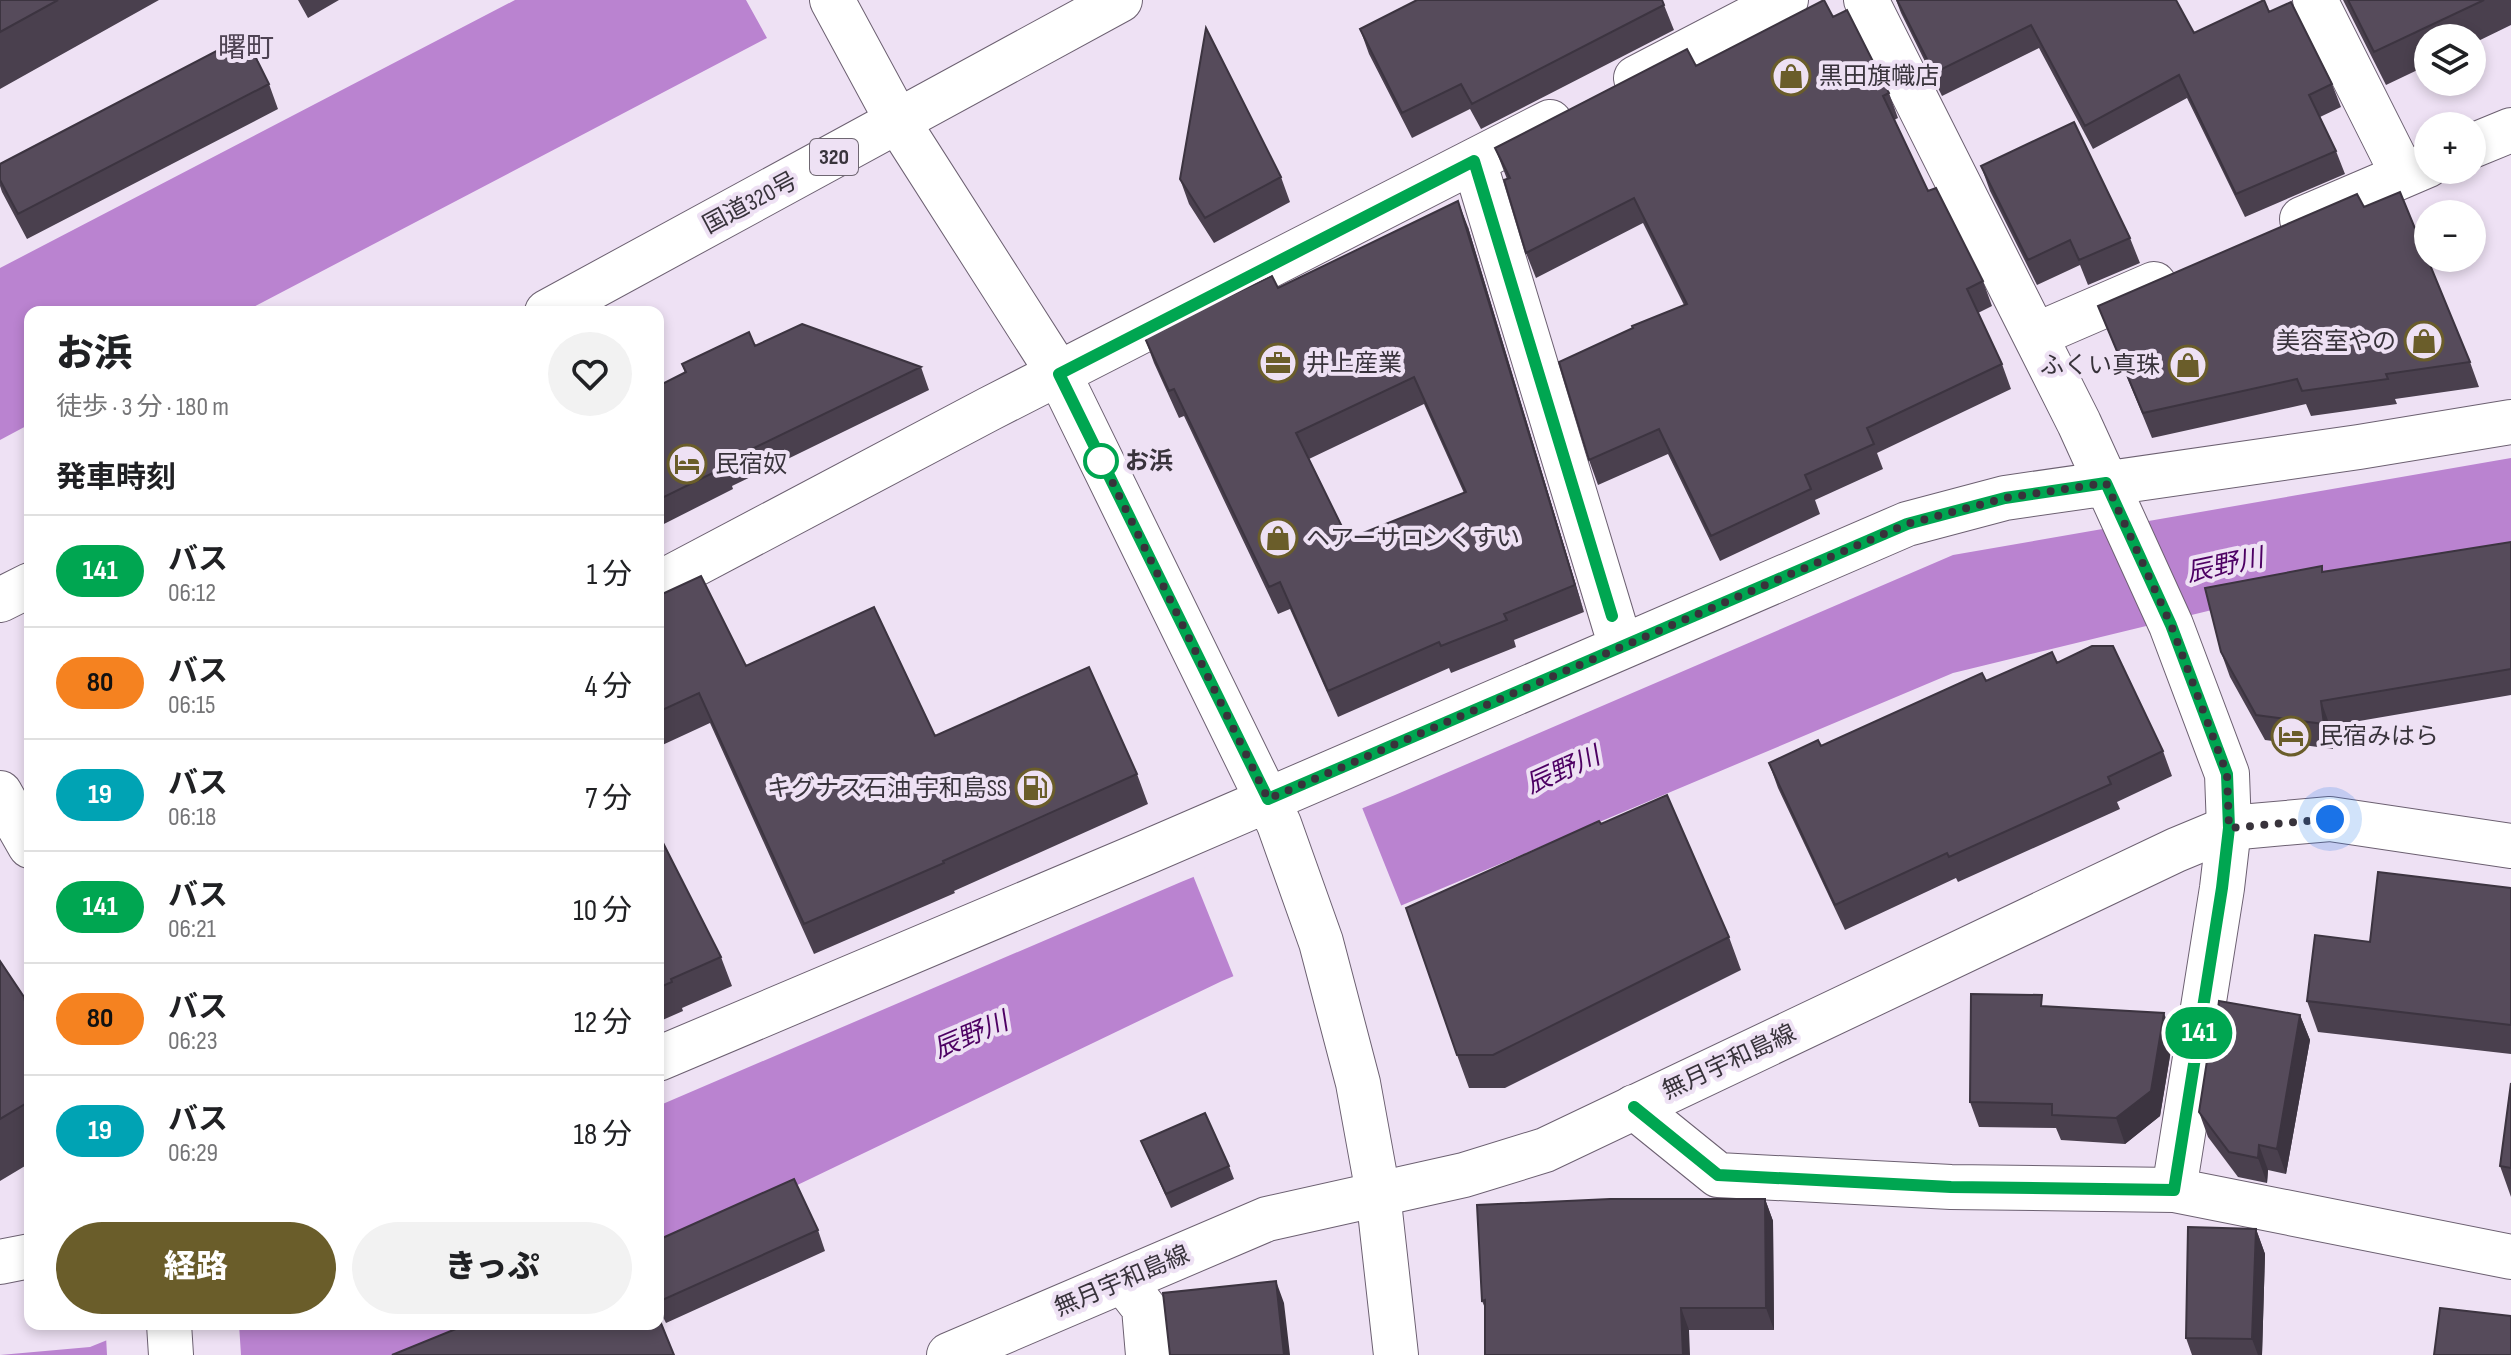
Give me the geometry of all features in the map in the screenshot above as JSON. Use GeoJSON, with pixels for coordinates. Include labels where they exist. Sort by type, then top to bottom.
{"type":"FeatureCollection","features":[{"type":"Feature","properties":{"kind":"main road","name":"国道320号"},"geometry":{"type":"LineString","coordinates":[[558,306],[1120,0]]}},
{"type":"Feature","properties":{"kind":"main road"},"geometry":{"type":"LineString","coordinates":[[664,581],[1786,0]]}},
{"type":"Feature","properties":{"kind":"main road"},"geometry":{"type":"LineString","coordinates":[[1866,0],[2036,335],[2114,500],[2171,625],[2227,774],[2229,828],[2222,888],[2174,1190]]}},
{"type":"Feature","properties":{"kind":"main road"},"geometry":{"type":"LineString","coordinates":[[2315,0],[2414,167]]}},
{"type":"Feature","properties":{"kind":"main road"},"geometry":{"type":"LineString","coordinates":[[833,2],[898,122],[1059,374],[1274,811],[1321,942],[1358,1083],[1378,1193],[1396,1355]]}},
{"type":"Feature","properties":{"kind":"main road"},"geometry":{"type":"LineString","coordinates":[[2486,140],[2511,130]]}},
{"type":"Feature","properties":{"kind":"main road"},"geometry":{"type":"LineString","coordinates":[[1474,161],[1621,647]]}},
{"type":"Feature","properties":{"kind":"main road"},"geometry":{"type":"LineString","coordinates":[[2262,237],[2414,171]]}},
{"type":"Feature","properties":{"kind":"main road"},"geometry":{"type":"LineString","coordinates":[[2036,335],[2191,268]]}},
{"type":"Feature","properties":{"kind":"main road"},"geometry":{"type":"LineString","coordinates":[[664,1057],[1274,811],[1621,647],[1907,524],[2005,498],[2114,500],[2359,447],[2511,422]]}},
{"type":"Feature","properties":{"kind":"main road"},"geometry":{"type":"LineString","coordinates":[[0,600],[24,588]]}},
{"type":"Feature","properties":{"kind":"main road"},"geometry":{"type":"LineString","coordinates":[[0,793],[24,835]]}},
{"type":"Feature","properties":{"kind":"main road","name":"無月宇和島線"},"geometry":{"type":"LineString","coordinates":[[949,1355],[1267,1219],[1464,1175],[1545,1150],[2176,850],[2229,828],[2330,819],[2511,846]]}},
{"type":"Feature","properties":{"kind":"main road"},"geometry":{"type":"LineString","coordinates":[[1634,1107],[1718,1175],[1951,1187],[2174,1190],[2511,1257]]}},
{"type":"Feature","properties":{"kind":"main road"},"geometry":{"type":"LineString","coordinates":[[0,1262],[24,1257]]}},
{"type":"Feature","properties":{"kind":"main road"},"geometry":{"type":"LineString","coordinates":[[1123,1281],[1144,1308],[1148,1355]]}},
{"type":"Feature","properties":{"kind":"main road"},"geometry":{"type":"LineString","coordinates":[[169,1330],[171,1355]]}},
{"type":"Feature","properties":{"kind":"water"},"geometry":{"type":"Polygon","coordinates":[[[515,0],[746,0],[767,38],[255,306],[24,306],[24,427],[0,440],[0,268],[515,0]]]}},
{"type":"Feature","properties":{"kind":"water","name":"辰野川"},"geometry":{"type":"Polygon","coordinates":[[[2511,458],[2511,558],[2212,610],[1953,673],[1222,981],[664,1249],[664,1103],[1953,555],[2511,458]]]}},
{"type":"Feature","properties":{"kind":"water"},"geometry":{"type":"Polygon","coordinates":[[[132,1330],[494,1330],[441,1355],[0,1355],[90,1347],[132,1330]]]}},
{"type":"Feature","properties":{"kind":"pier"},"geometry":{"type":"Polygon","coordinates":[[[1361,805],[1403,910],[1235,980],[1192,873],[1361,805]]]}},
{"type":"Feature","properties":{"kind":"pier"},"geometry":{"type":"Polygon","coordinates":[[[121,1330],[239,1330],[241,1355],[107,1355],[106,1336],[121,1330]]]}},
{"type":"Feature","properties":{"kind":"building"},"geometry":{"type":"Polygon","coordinates":[[[0,0],[58,0],[0,32],[0,0]]]}},
{"type":"Feature","properties":{"kind":"building"},"geometry":{"type":"Polygon","coordinates":[[[1417,0],[1662,0],[1664,5],[1472,104],[1461,84],[1402,113],[1360,29],[1417,0]]]}},
{"type":"Feature","properties":{"kind":"building"},"geometry":{"type":"Polygon","coordinates":[[[1824,0],[1833,17],[1847,10],[1889,93],[1883,96],[1928,191],[1936,188],[1983,281],[1967,289],[2002,364],[1867,428],[1874,444],[1805,475],[1811,489],[1711,536],[1659,429],[1589,460],[1559,362],[1632,326],[1687,304],[1634,198],[1526,253],[1504,180],[1510,178],[1495,148],[1687,49],[1696,66],[1824,0]]]}},
{"type":"Feature","properties":{"kind":"building"},"geometry":{"type":"Polygon","coordinates":[[[1897,0],[2176,0],[2194,33],[2264,0],[2269,12],[2291,2],[2332,84],[2309,95],[2336,151],[2236,194],[2179,75],[2085,126],[2031,25],[1934,73],[1897,0]]]}},
{"type":"Feature","properties":{"kind":"building"},"geometry":{"type":"Polygon","coordinates":[[[2348,0],[2484,0],[2433,24],[2414,24],[2414,33],[2374,52],[2348,0]]]}},
{"type":"Feature","properties":{"kind":"building"},"geometry":{"type":"Polygon","coordinates":[[[1206,28],[1281,177],[1205,218],[1180,179],[1206,28]]]}},
{"type":"Feature","properties":{"kind":"building"},"geometry":{"type":"Polygon","coordinates":[[[245,36],[269,84],[18,214],[0,180],[0,164],[245,36]]]}},
{"type":"Feature","properties":{"kind":"building"},"geometry":{"type":"Polygon","coordinates":[[[2074,122],[2130,238],[2079,260],[2070,240],[2028,260],[1981,166],[2074,122]]]}},
{"type":"Feature","properties":{"kind":"building"},"geometry":{"type":"Polygon","coordinates":[[[2400,192],[2414,226],[2414,272],[2433,272],[2470,362],[2386,374],[2388,379],[2302,391],[2297,379],[2143,413],[2098,306],[2357,194],[2364,207],[2400,192]]]}},
{"type":"Feature","properties":{"kind":"building"},"geometry":{"type":"Polygon","coordinates":[[[1458,201],[1575,585],[1504,614],[1507,620],[1441,646],[1439,642],[1328,691],[1280,582],[1269,587],[1174,389],[1169,391],[1144,336],[1272,276],[1278,288],[1458,201]],[[1414,377],[1296,433],[1348,539],[1466,492],[1414,377]]]}},
{"type":"Feature","properties":{"kind":"building"},"geometry":{"type":"Polygon","coordinates":[[[802,324],[921,367],[723,463],[725,467],[664,497],[664,383],[686,372],[682,364],[749,332],[755,346],[802,324]]]}},
{"type":"Feature","properties":{"kind":"building"},"geometry":{"type":"Polygon","coordinates":[[[2511,542],[2511,669],[2321,701],[2324,724],[2256,715],[2221,652],[2205,588],[2322,566],[2322,572],[2511,542]]]}},
{"type":"Feature","properties":{"kind":"building"},"geometry":{"type":"Polygon","coordinates":[[[701,576],[746,666],[874,607],[935,736],[1089,667],[1137,774],[804,924],[699,693],[664,709],[664,593],[701,576]]]}},
{"type":"Feature","properties":{"kind":"building"},"geometry":{"type":"Polygon","coordinates":[[[2092,646],[2113,646],[2163,751],[2108,777],[2111,784],[1949,857],[1947,853],[1835,905],[1769,763],[1818,740],[1821,746],[1982,673],[1986,681],[2052,652],[2057,663],[2092,646]]]}},
{"type":"Feature","properties":{"kind":"building"},"geometry":{"type":"Polygon","coordinates":[[[1667,795],[1729,937],[1493,1055],[1457,1055],[1406,908],[1599,821],[1601,824],[1667,795]]]}},
{"type":"Feature","properties":{"kind":"building"},"geometry":{"type":"Polygon","coordinates":[[[664,845],[721,957],[671,979],[672,982],[664,985],[664,845]]]}},
{"type":"Feature","properties":{"kind":"building"},"geometry":{"type":"Polygon","coordinates":[[[2378,872],[2511,888],[2511,1025],[2307,1001],[2315,935],[2370,942],[2378,872]]]}},
{"type":"Feature","properties":{"kind":"building"},"geometry":{"type":"Polygon","coordinates":[[[0,961],[24,997],[24,1105],[0,1119],[0,961]]]}},
{"type":"Feature","properties":{"kind":"building"},"geometry":{"type":"Polygon","coordinates":[[[1971,994],[2042,995],[2041,1006],[2164,1013],[2151,1091],[2116,1118],[2052,1115],[2052,1104],[1970,1102],[1971,994]]]}},
{"type":"Feature","properties":{"kind":"building"},"geometry":{"type":"Polygon","coordinates":[[[2219,1001],[2300,1015],[2277,1149],[2259,1145],[2258,1158],[2229,1152],[2199,1112],[2219,1001]]]}},
{"type":"Feature","properties":{"kind":"building"},"geometry":{"type":"Polygon","coordinates":[[[2511,1083],[2511,1168],[2500,1166],[2511,1083]]]}},
{"type":"Feature","properties":{"kind":"building"},"geometry":{"type":"Polygon","coordinates":[[[1205,1113],[1229,1166],[1166,1194],[1141,1141],[1205,1113]]]}},
{"type":"Feature","properties":{"kind":"building"},"geometry":{"type":"Polygon","coordinates":[[[794,1179],[818,1230],[664,1299],[664,1237],[794,1179]]]}},
{"type":"Feature","properties":{"kind":"building"},"geometry":{"type":"Polygon","coordinates":[[[1610,1199],[1765,1199],[1766,1308],[1681,1308],[1683,1355],[1485,1355],[1485,1300],[1482,1301],[1477,1205],[1610,1199]]]}},
{"type":"Feature","properties":{"kind":"building"},"geometry":{"type":"Polygon","coordinates":[[[2188,1227],[2256,1229],[2252,1339],[2186,1338],[2188,1227]]]}},
{"type":"Feature","properties":{"kind":"building"},"geometry":{"type":"Polygon","coordinates":[[[1276,1281],[1284,1355],[1170,1355],[1163,1293],[1276,1281]]]}},
{"type":"Feature","properties":{"kind":"building"},"geometry":{"type":"Polygon","coordinates":[[[2440,1308],[2511,1316],[2511,1355],[2434,1355],[2440,1308]]]}},
{"type":"Feature","properties":{"kind":"building"},"geometry":{"type":"Polygon","coordinates":[[[453,1330],[664,1330],[674,1355],[392,1355],[453,1330]]]}},
{"type":"Feature","properties":{"kind":"bus line","name":"141"},"geometry":{"type":"LineString","coordinates":[[1612,616],[1474,161],[1059,374],[1268,799],[1907,524],[2005,498],[2106,483],[2171,625],[2227,774],[2229,828],[2222,888],[2174,1190],[1951,1187],[1718,1175],[1634,1107]]}},
{"type":"Feature","properties":{"kind":"place","name":"黒田旗幟店"},"geometry":{"type":"Point","coordinates":[1791,76]}},
{"type":"Feature","properties":{"kind":"place","name":"美容室やの"},"geometry":{"type":"Point","coordinates":[2424,341]}},
{"type":"Feature","properties":{"kind":"place","name":"井上産業"},"geometry":{"type":"Point","coordinates":[1278,363]}},
{"type":"Feature","properties":{"kind":"place","name":"ふくい真珠"},"geometry":{"type":"Point","coordinates":[2188,365]}},
{"type":"Feature","properties":{"kind":"place","name":"お浜"},"geometry":{"type":"Point","coordinates":[1101,461]}},
{"type":"Feature","properties":{"kind":"place","name":"民宿奴"},"geometry":{"type":"Point","coordinates":[687,464]}},
{"type":"Feature","properties":{"kind":"place","name":"ヘアーサロンくすい"},"geometry":{"type":"Point","coordinates":[1278,538]}},
{"type":"Feature","properties":{"kind":"place","name":"民宿みはら"},"geometry":{"type":"Point","coordinates":[2291,736]}},
{"type":"Feature","properties":{"kind":"place","name":"キグナス石油 宇和島SS"},"geometry":{"type":"Point","coordinates":[1035,788]}},
{"type":"Feature","properties":{"kind":"district","name":"曙町"},"geometry":{"type":"Point","coordinates":[246,48]}},
{"type":"Feature","properties":{"kind":"route"},"geometry":{"type":"LineString","coordinates":[[1101,461],[1268,799],[1907,524],[2005,498],[2106,483],[2171,625],[2227,774],[2229,828],[2330,819]]}}]}
